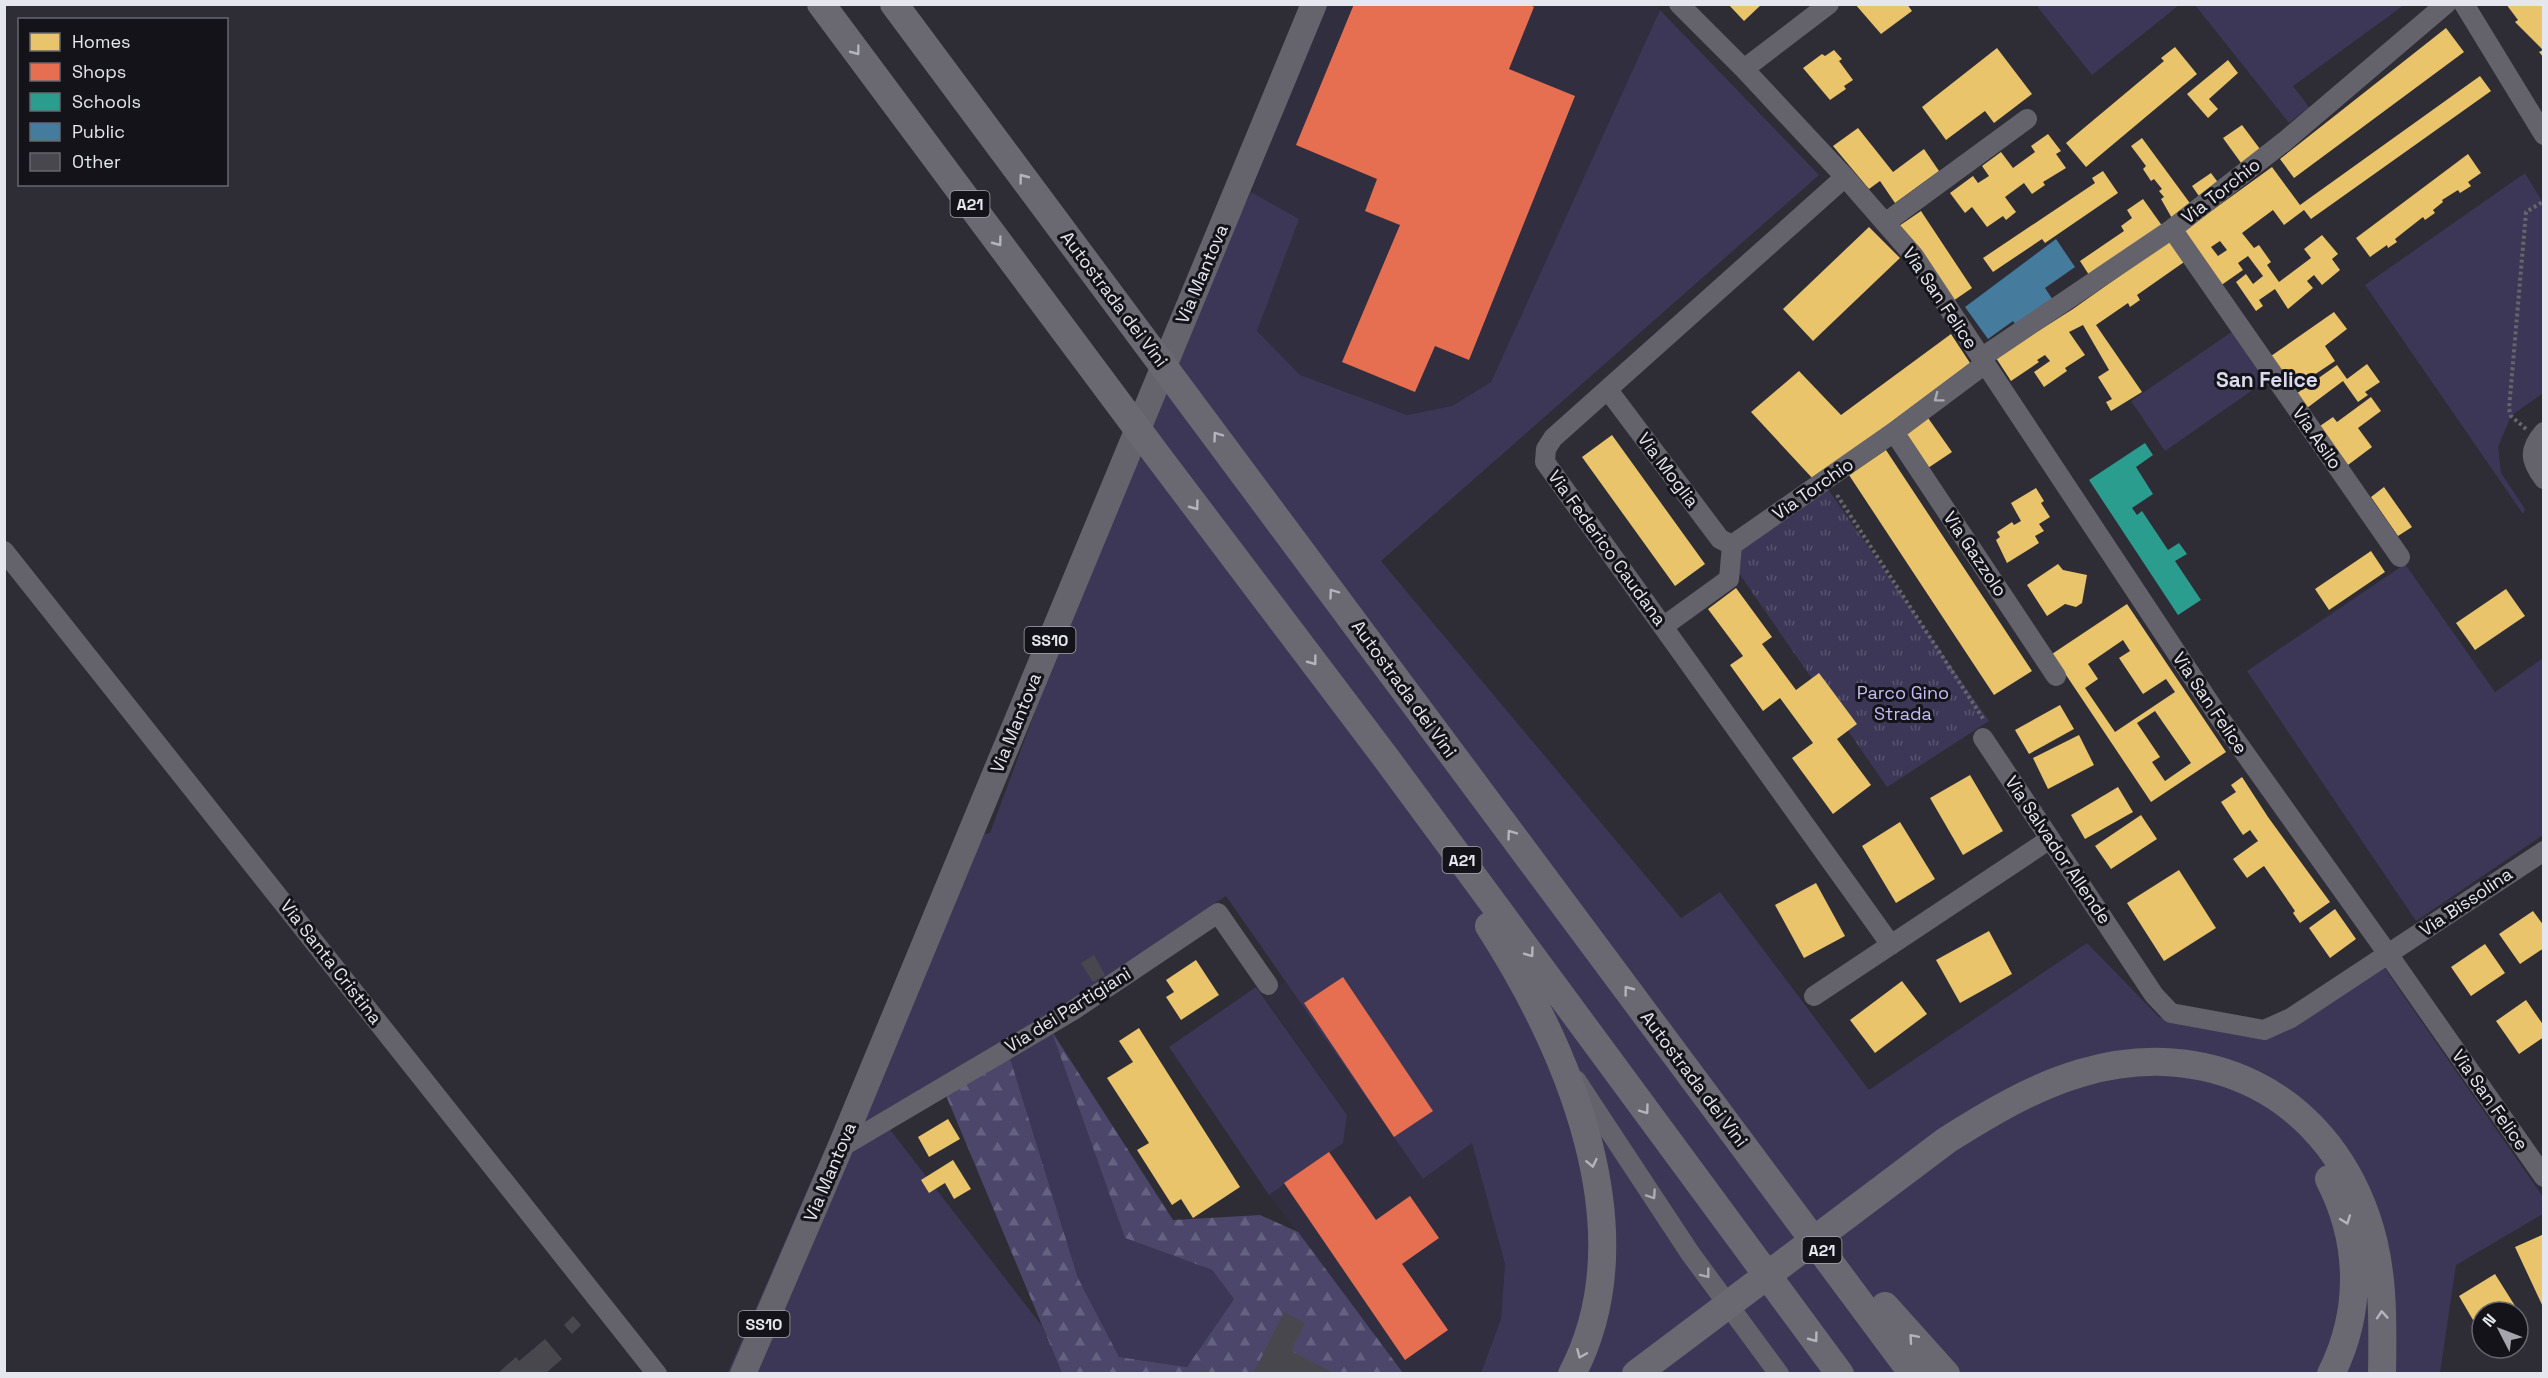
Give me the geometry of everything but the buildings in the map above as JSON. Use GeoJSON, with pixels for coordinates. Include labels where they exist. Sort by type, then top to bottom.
{"type":"FeatureCollection","features":[{"type":"Feature","properties":{"kind":"highway","name":"A21"},"geometry":{"type":"LineString","coordinates":[[821,4],[1386,758],[1840,1374]]}},
{"type":"Feature","properties":{"kind":"highway","name":"Autostrada dei Vini"},"geometry":{"type":"LineString","coordinates":[[894,4],[1777,1188],[1874,1307]]}},
{"type":"Feature","properties":{"kind":"highway"},"geometry":{"type":"LineString","coordinates":[[1386,758],[1437,854],[1480,912],[1527,990],[1573,1091],[1596,1182],[1602,1233],[1600,1286],[1583,1353],[1572,1374]]}},
{"type":"Feature","properties":{"kind":"highway"},"geometry":{"type":"LineString","coordinates":[[1636,1374],[1938,1147],[1986,1115],[2051,1083],[2083,1072],[2123,1064],[2161,1060],[2201,1065],[2233,1074],[2269,1091],[2298,1113],[2322,1137],[2344,1166],[2367,1216],[2379,1265],[2383,1326],[2382,1374]]}},
{"type":"Feature","properties":{"kind":"highway"},"geometry":{"type":"LineString","coordinates":[[1665,1374],[1943,1165],[1990,1134],[2070,1094],[2112,1083],[2154,1078],[2196,1082],[2227,1091],[2261,1107],[2304,1143],[2321,1165],[2336,1192],[2349,1228],[2355,1268],[2353,1304],[2346,1337],[2331,1374]]}},
{"type":"Feature","properties":{"kind":"highway"},"geometry":{"type":"LineString","coordinates":[[1874,1307],[1913,1374]]}},
{"type":"Feature","properties":{"kind":"highway"},"geometry":{"type":"LineString","coordinates":[[1874,1307],[1946,1374]]}},
{"type":"Feature","properties":{"kind":"main road","name":"Via Mantova"},"geometry":{"type":"LineString","coordinates":[[743,1374],[840,1148],[1314,4]]}},
{"type":"Feature","properties":{"kind":"street","name":"Via San Felice"},"geometry":{"type":"LineString","coordinates":[[1679,4],[1744,69],[1845,177],[1914,256],[2219,717],[2544,1177]]}},
{"type":"Feature","properties":{"kind":"street"},"geometry":{"type":"LineString","coordinates":[[1744,69],[1829,4]]}},
{"type":"Feature","properties":{"kind":"street","name":"Via Torchio"},"geometry":{"type":"LineString","coordinates":[[1732,546],[1893,432],[1983,361],[2172,229],[2285,141],[2446,4]]}},
{"type":"Feature","properties":{"kind":"street"},"geometry":{"type":"LineString","coordinates":[[2464,4],[2544,135]]}},
{"type":"Feature","properties":{"kind":"street"},"geometry":{"type":"LineString","coordinates":[[1885,223],[2026,119]]}},
{"type":"Feature","properties":{"kind":"street","name":"Via Federico Caudana"},"geometry":{"type":"LineString","coordinates":[[1845,177],[1553,438],[1546,448],[1545,462],[1891,945]]}},
{"type":"Feature","properties":{"kind":"street","name":"Via Asilo"},"geometry":{"type":"LineString","coordinates":[[2172,229],[2400,557]]}},
{"type":"Feature","properties":{"kind":"street","name":"Via Moglia"},"geometry":{"type":"LineString","coordinates":[[1608,390],[1720,538],[1732,546]]}},
{"type":"Feature","properties":{"kind":"street","name":"Via Gazzolo"},"geometry":{"type":"LineString","coordinates":[[1893,432],[2056,676]]}},
{"type":"Feature","properties":{"kind":"street"},"geometry":{"type":"LineString","coordinates":[[2540,436],[2532,451],[2534,466],[2544,479]]}},
{"type":"Feature","properties":{"kind":"street"},"geometry":{"type":"LineString","coordinates":[[1664,626],[1729,579],[1732,546]]}},
{"type":"Feature","properties":{"kind":"street","name":"Via Santa Cristina"},"geometry":{"type":"LineString","coordinates":[[4,551],[657,1374]]}},
{"type":"Feature","properties":{"kind":"street","name":"Via Salvador Allende"},"geometry":{"type":"LineString","coordinates":[[1983,738],[2154,995],[2171,1013],[2264,1030],[2291,1018],[2388,954]]}},
{"type":"Feature","properties":{"kind":"street"},"geometry":{"type":"LineString","coordinates":[[1814,996],[2050,839]]}},
{"type":"Feature","properties":{"kind":"street","name":"Via Bissolina"},"geometry":{"type":"LineString","coordinates":[[2388,954],[2544,851]]}},
{"type":"Feature","properties":{"kind":"street","name":"Via dei Partigiani"},"geometry":{"type":"LineString","coordinates":[[840,1148],[1072,1011],[1218,913],[1268,985]]}},
{"type":"Feature","properties":{"kind":"street"},"geometry":{"type":"LineString","coordinates":[[1551,1040],[1690,1253],[1779,1374]]}},
{"type":"Feature","properties":{"kind":"path"},"geometry":{"type":"LineString","coordinates":[[2540,436],[2511,416],[2509,409],[2526,212],[2544,201]]}},
{"type":"Feature","properties":{"kind":"path"},"geometry":{"type":"LineString","coordinates":[[1827,479],[1984,720],[1983,738]]}},
{"type":"Feature","properties":{"kind":"shaded area"},"geometry":{"type":"Polygon","coordinates":[[[1655,4],[1660,10],[1491,382],[1452,406],[1407,415],[1300,375],[1257,331],[1299,219],[1251,192],[1326,5],[1655,4]]]}},
{"type":"Feature","properties":{"kind":"shaded area"},"geometry":{"type":"Polygon","coordinates":[[[1285,981],[1423,1179],[1472,1142],[1505,1264],[1501,1319],[1481,1373],[1403,1373],[1269,1195],[1343,1143],[1347,1115],[1264,996],[1285,981]]]}},
{"type":"Feature","properties":{"kind":"green space"},"geometry":{"type":"Polygon","coordinates":[[[2036,5],[2179,5],[2092,75],[2036,5]]]}},
{"type":"Feature","properties":{"kind":"green space"},"geometry":{"type":"Polygon","coordinates":[[[2195,5],[2404,5],[2293,86],[2309,107],[2289,123],[2195,5]]]}},
{"type":"Feature","properties":{"kind":"green space"},"geometry":{"type":"Polygon","coordinates":[[[1660,10],[1819,175],[1381,561],[1681,918],[1720,892],[1869,1090],[2087,943],[2159,1017],[2266,1035],[2379,960],[2543,1197],[2543,1214],[2456,1265],[2440,1373],[1481,1373],[1501,1319],[1505,1264],[1472,1143],[1423,1179],[1226,896],[1123,968],[1051,1030],[1125,1238],[1212,1270],[1234,1299],[1187,1367],[1119,1357],[1078,1278],[1009,1055],[888,1127],[1042,1326],[1062,1373],[727,1374],[961,838],[990,833],[1109,513],[1184,334],[1251,192],[1299,219],[1257,331],[1300,375],[1407,415],[1452,406],[1491,382],[1660,10]]]}},
{"type":"Feature","properties":{"kind":"green space"},"geometry":{"type":"Polygon","coordinates":[[[2525,173],[2543,203],[2543,393],[2511,416],[2498,447],[2501,473],[2525,509],[2523,514],[2365,285],[2525,173]]]}},
{"type":"Feature","properties":{"kind":"green space"},"geometry":{"type":"Polygon","coordinates":[[[2233,331],[2267,380],[2165,451],[2131,401],[2233,331]]]}},
{"type":"Feature","properties":{"kind":"green space","name":"Parco Gino Strada"},"geometry":{"type":"Polygon","coordinates":[[[1823,482],[1989,721],[1887,787],[1727,556],[1823,482]]]}},
{"type":"Feature","properties":{"kind":"green space"},"geometry":{"type":"Polygon","coordinates":[[[2405,564],[2495,692],[2543,658],[2543,835],[2416,921],[2247,671],[2405,564]]]}},
{"type":"Feature","properties":{"kind":"green space"},"geometry":{"type":"Polygon","coordinates":[[[1256,987],[1347,1115],[1343,1143],[1269,1195],[1169,1047],[1256,987]]]}},
{"type":"Feature","properties":{"kind":"green space"},"geometry":{"type":"Polygon","coordinates":[[[1051,1030],[1173,1220],[1260,1215],[1298,1232],[1403,1373],[1062,1373],[945,1093],[1009,1055],[1078,1278],[1119,1357],[1187,1367],[1234,1299],[1212,1270],[1125,1238],[1051,1030]]]}},
{"type":"Feature","properties":{"kind":"district","name":"San Felice"},"geometry":{"type":"Point","coordinates":[2267,380]}}]}
